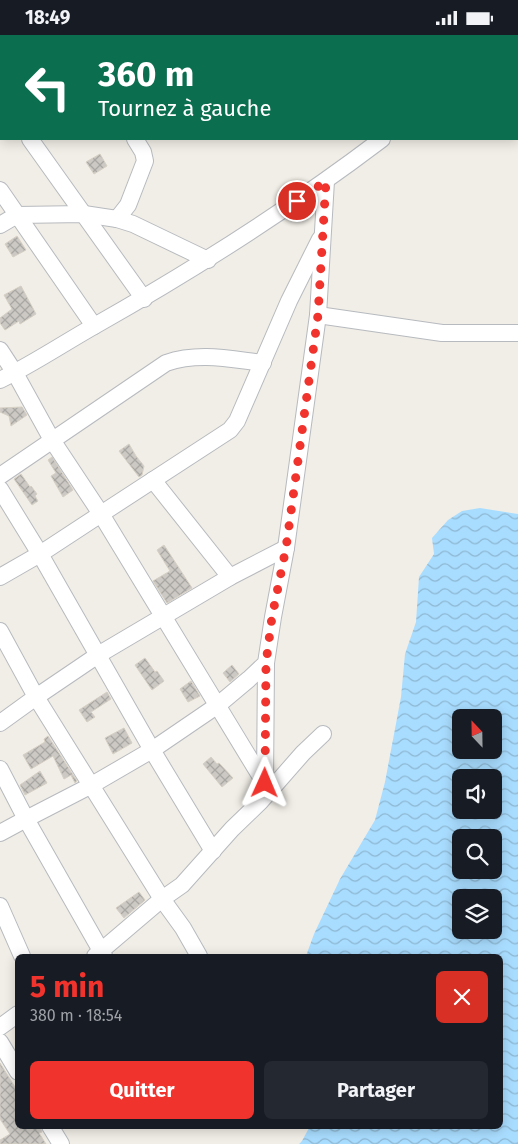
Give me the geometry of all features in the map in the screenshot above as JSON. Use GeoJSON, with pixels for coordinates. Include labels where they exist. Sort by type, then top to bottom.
{"type":"FeatureCollection","features":[{"type":"Feature","properties":{"kind":"street"},"geometry":{"type":"LineString","coordinates":[[31,140],[144,299]]}},
{"type":"Feature","properties":{"kind":"street"},"geometry":{"type":"LineString","coordinates":[[117,219],[128,205],[145,161],[143,152],[135,140]]}},
{"type":"Feature","properties":{"kind":"street"},"geometry":{"type":"LineString","coordinates":[[7,376],[144,299],[208,260],[326,181],[381,140]]}},
{"type":"Feature","properties":{"kind":"street"},"geometry":{"type":"LineString","coordinates":[[268,787],[266,663],[272,617],[286,548],[318,315],[326,181]]}},
{"type":"Feature","properties":{"kind":"street"},"geometry":{"type":"LineString","coordinates":[[0,190],[94,326]]}},
{"type":"Feature","properties":{"kind":"street"},"geometry":{"type":"LineString","coordinates":[[0,225],[17,215],[84,214],[117,219],[133,224],[208,260]]}},
{"type":"Feature","properties":{"kind":"street"},"geometry":{"type":"LineString","coordinates":[[0,577],[40,554],[230,430],[237,421],[289,301],[323,234]]}},
{"type":"Feature","properties":{"kind":"street"},"geometry":{"type":"LineString","coordinates":[[318,315],[442,333],[518,333]]}},
{"type":"Feature","properties":{"kind":"street"},"geometry":{"type":"LineString","coordinates":[[0,349],[7,376],[52,439],[101,514],[268,787]]}},
{"type":"Feature","properties":{"kind":"street"},"geometry":{"type":"LineString","coordinates":[[0,476],[166,363],[195,356],[263,363]]}},
{"type":"Feature","properties":{"kind":"street"},"geometry":{"type":"LineString","coordinates":[[153,480],[230,577]]}},
{"type":"Feature","properties":{"kind":"street"},"geometry":{"type":"LineString","coordinates":[[0,489],[40,554],[152,750],[213,851]]}},
{"type":"Feature","properties":{"kind":"street"},"geometry":{"type":"LineString","coordinates":[[0,723],[98,655],[230,577],[286,548]]}},
{"type":"Feature","properties":{"kind":"street"},"geometry":{"type":"LineString","coordinates":[[0,631],[36,697],[90,786],[162,899],[183,928],[198,954]]}},
{"type":"Feature","properties":{"kind":"street"},"geometry":{"type":"LineString","coordinates":[[0,833],[90,786],[152,750],[218,705],[266,663]]}},
{"type":"Feature","properties":{"kind":"street"},"geometry":{"type":"LineString","coordinates":[[101,954],[162,899],[182,885],[268,787],[322,734]]}},
{"type":"Feature","properties":{"kind":"street"},"geometry":{"type":"LineString","coordinates":[[0,769],[99,954]]}},
{"type":"Feature","properties":{"kind":"street"},"geometry":{"type":"LineString","coordinates":[[0,907],[21,954]]}},
{"type":"Feature","properties":{"kind":"street"},"geometry":{"type":"LineString","coordinates":[[0,1027],[15,1016]]}},
{"type":"Feature","properties":{"kind":"street"},"geometry":{"type":"LineString","coordinates":[[0,1042],[15,1066]]}},
{"type":"Feature","properties":{"kind":"street"},"geometry":{"type":"LineString","coordinates":[[52,1129],[61,1144]]}},
{"type":"Feature","properties":{"kind":"water"},"geometry":{"type":"Polygon","coordinates":[[[480,508],[518,514],[518,1144],[299,1144],[308,1129],[503,1129],[503,954],[307,954],[340,879],[375,820],[385,782],[401,697],[405,654],[416,622],[419,577],[434,554],[432,538],[448,520],[462,511],[480,508]]]}},
{"type":"Feature","properties":{"kind":"building"},"geometry":{"type":"Polygon","coordinates":[[[100,154],[107,166],[94,174],[86,162],[100,154]]]}},
{"type":"Feature","properties":{"kind":"building"},"geometry":{"type":"Polygon","coordinates":[[[17,236],[26,250],[13,257],[5,244],[17,236]]]}},
{"type":"Feature","properties":{"kind":"building"},"geometry":{"type":"Polygon","coordinates":[[[21,286],[36,314],[20,324],[19,321],[5,330],[0,323],[0,318],[12,309],[4,295],[21,286]]]}},
{"type":"Feature","properties":{"kind":"building"},"geometry":{"type":"Polygon","coordinates":[[[22,407],[27,415],[11,426],[9,416],[0,412],[0,408],[22,407]]]}},
{"type":"Feature","properties":{"kind":"building"},"geometry":{"type":"Polygon","coordinates":[[[129,444],[144,466],[142,475],[139,477],[119,451],[129,444]]]}},
{"type":"Feature","properties":{"kind":"building"},"geometry":{"type":"Polygon","coordinates":[[[52,457],[73,490],[63,497],[51,476],[56,473],[48,460],[52,457]]]}},
{"type":"Feature","properties":{"kind":"building"},"geometry":{"type":"Polygon","coordinates":[[[21,474],[37,494],[35,496],[38,501],[32,505],[14,479],[21,474]]]}},
{"type":"Feature","properties":{"kind":"building"},"geometry":{"type":"Polygon","coordinates":[[[164,545],[192,588],[167,603],[153,581],[170,571],[157,550],[164,545]]]}},
{"type":"Feature","properties":{"kind":"building"},"geometry":{"type":"Polygon","coordinates":[[[145,658],[164,681],[152,690],[135,665],[145,658]]]}},
{"type":"Feature","properties":{"kind":"building"},"geometry":{"type":"Polygon","coordinates":[[[232,665],[239,674],[230,682],[223,673],[232,665]]]}},
{"type":"Feature","properties":{"kind":"building"},"geometry":{"type":"Polygon","coordinates":[[[191,681],[200,696],[188,702],[180,689],[191,681]]]}},
{"type":"Feature","properties":{"kind":"building"},"geometry":{"type":"Polygon","coordinates":[[[107,692],[111,699],[91,712],[95,717],[87,722],[79,710],[107,692]]]}},
{"type":"Feature","properties":{"kind":"building"},"geometry":{"type":"Polygon","coordinates":[[[124,728],[132,743],[113,754],[105,738],[124,728]]]}},
{"type":"Feature","properties":{"kind":"building"},"geometry":{"type":"Polygon","coordinates":[[[48,736],[77,781],[75,783],[71,775],[64,779],[53,756],[31,769],[23,755],[45,742],[44,739],[48,736]]]}},
{"type":"Feature","properties":{"kind":"building"},"geometry":{"type":"Polygon","coordinates":[[[211,757],[233,778],[222,787],[203,764],[211,757]]]}},
{"type":"Feature","properties":{"kind":"building"},"geometry":{"type":"Polygon","coordinates":[[[40,771],[47,783],[25,795],[20,785],[40,771]]]}},
{"type":"Feature","properties":{"kind":"building"},"geometry":{"type":"Polygon","coordinates":[[[139,892],[145,900],[124,918],[116,908],[139,892]]]}},
{"type":"Feature","properties":{"kind":"building"},"geometry":{"type":"Polygon","coordinates":[[[0,1063],[15,1087],[15,1129],[41,1129],[42,1132],[39,1133],[46,1144],[0,1144],[0,1140],[10,1134],[0,1119],[0,1063]]]}},
{"type":"Feature","properties":{"kind":"route"},"geometry":{"type":"LineString","coordinates":[[265,783],[266,663],[272,617],[286,548],[318,315],[326,181],[297,201]]}}]}
